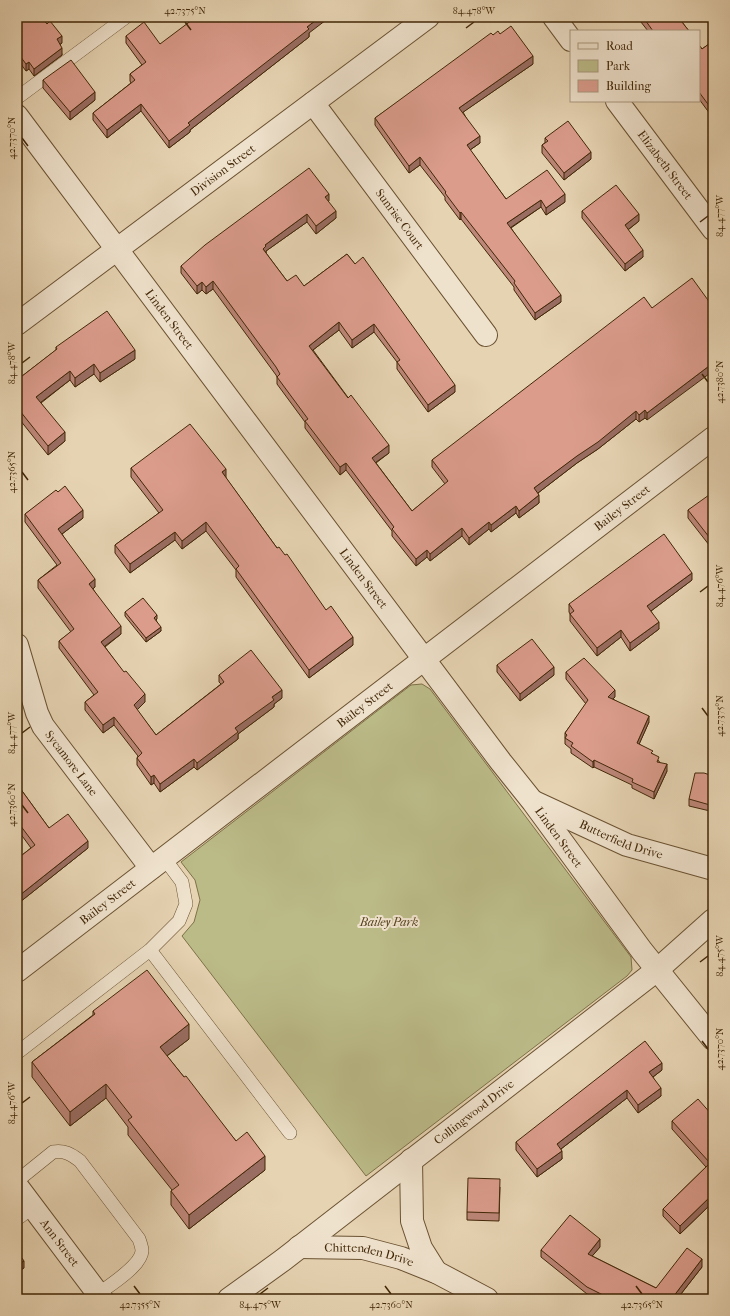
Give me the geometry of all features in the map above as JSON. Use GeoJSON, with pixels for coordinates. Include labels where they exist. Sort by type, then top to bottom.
{"type":"FeatureCollection","features":[{"type":"Feature","properties":{"kind":"street","name":"Division Street"},"geometry":{"type":"LineString","coordinates":[[17,324],[428,17]]}},
{"type":"Feature","properties":{"kind":"street"},"geometry":{"type":"LineString","coordinates":[[554,17],[570,39]]}},
{"type":"Feature","properties":{"kind":"street","name":"Elizabeth Street"},"geometry":{"type":"LineString","coordinates":[[618,102],[713,229]]}},
{"type":"Feature","properties":{"kind":"street","name":"Sunrise Court"},"geometry":{"type":"LineString","coordinates":[[313,103],[486,335]]}},
{"type":"Feature","properties":{"kind":"street","name":"Linden Street"},"geometry":{"type":"LineString","coordinates":[[17,116],[501,762],[533,802],[657,970],[713,1039]]}},
{"type":"Feature","properties":{"kind":"street","name":"Bailey Street"},"geometry":{"type":"LineString","coordinates":[[17,971],[713,438]]}},
{"type":"Feature","properties":{"kind":"street","name":"Sycamore Lane"},"geometry":{"type":"LineString","coordinates":[[17,646],[37,713],[43,726],[158,863]]}},
{"type":"Feature","properties":{"kind":"street","name":"Butterfield Drive"},"geometry":{"type":"LineString","coordinates":[[533,802],[627,845],[713,869]]}},
{"type":"Feature","properties":{"kind":"street","name":"Collingwood Drive"},"geometry":{"type":"LineString","coordinates":[[229,1299],[299,1247],[657,970],[713,920]]}},
{"type":"Feature","properties":{"kind":"street","name":"Chittenden Drive"},"geometry":{"type":"LineString","coordinates":[[410,1160],[412,1221],[421,1248],[436,1272]]}},
{"type":"Feature","properties":{"kind":"street","name":"Ann Street"},"geometry":{"type":"LineString","coordinates":[[17,1186],[25,1213],[100,1296]]}},
{"type":"Feature","properties":{"kind":"street","name":"Chittenden Drive"},"geometry":{"type":"LineString","coordinates":[[299,1247],[363,1248],[402,1258],[436,1272],[487,1299]]}},
{"type":"Feature","properties":{"kind":"lane"},"geometry":{"type":"LineString","coordinates":[[17,98],[126,17]]}},
{"type":"Feature","properties":{"kind":"lane"},"geometry":{"type":"LineString","coordinates":[[17,1053],[150,950],[179,921],[186,904],[182,882],[158,863]]}},
{"type":"Feature","properties":{"kind":"lane"},"geometry":{"type":"LineString","coordinates":[[150,950],[290,1133]]}},
{"type":"Feature","properties":{"kind":"lane"},"geometry":{"type":"LineString","coordinates":[[17,1181],[53,1152],[59,1151],[71,1153],[80,1161],[139,1239],[142,1250],[139,1260],[100,1296]]}},
{"type":"Feature","properties":{"kind":"green space","name":"Bailey Park"},"geometry":{"type":"Polygon","coordinates":[[[422,684],[430,689],[631,957],[632,970],[627,976],[366,1176],[182,936],[194,922],[200,900],[195,880],[181,862],[411,685],[422,684]]]}},
{"type":"Feature","properties":{"kind":"building"},"geometry":{"type":"Polygon","coordinates":[[[17,17],[35,17],[37,21],[42,18],[47,24],[50,21],[62,36],[57,39],[62,48],[34,69],[29,62],[26,64],[17,52],[17,36],[21,33],[17,28],[17,17]]]}},
{"type":"Feature","properties":{"kind":"building"},"geometry":{"type":"Polygon","coordinates":[[[196,17],[320,17],[307,27],[309,29],[188,123],[190,125],[169,141],[141,104],[107,130],[93,113],[135,80],[130,74],[146,62],[126,36],[144,22],[160,44],[196,17]]]}},
{"type":"Feature","properties":{"kind":"building"},"geometry":{"type":"Polygon","coordinates":[[[643,17],[678,17],[688,30],[652,30],[643,17]]]}},
{"type":"Feature","properties":{"kind":"building"},"geometry":{"type":"Polygon","coordinates":[[[511,26],[533,56],[459,108],[480,136],[467,145],[506,199],[547,170],[565,194],[546,208],[541,200],[507,223],[561,295],[535,313],[514,283],[515,281],[461,212],[460,213],[420,157],[409,166],[375,118],[491,33],[493,35],[498,31],[500,34],[511,26]]]}},
{"type":"Feature","properties":{"kind":"building"},"geometry":{"type":"Polygon","coordinates":[[[713,41],[713,111],[700,93],[700,46],[702,49],[713,41]]]}},
{"type":"Feature","properties":{"kind":"building"},"geometry":{"type":"Polygon","coordinates":[[[71,60],[95,92],[70,112],[43,80],[71,60]]]}},
{"type":"Feature","properties":{"kind":"building"},"geometry":{"type":"Polygon","coordinates":[[[568,121],[591,152],[564,173],[542,145],[548,141],[545,138],[568,121]]]}},
{"type":"Feature","properties":{"kind":"building"},"geometry":{"type":"Polygon","coordinates":[[[309,168],[329,194],[325,197],[336,211],[316,226],[307,214],[265,245],[266,246],[263,249],[287,281],[296,275],[304,286],[347,254],[355,264],[363,257],[455,385],[428,405],[397,362],[400,360],[374,324],[352,340],[339,322],[309,346],[348,398],[351,395],[389,445],[372,458],[412,511],[448,481],[432,460],[644,297],[652,308],[692,278],[713,307],[713,363],[647,413],[645,410],[639,415],[636,411],[598,442],[534,488],[539,495],[519,511],[516,506],[491,525],[489,522],[469,538],[462,528],[430,554],[427,550],[416,559],[392,529],[394,527],[346,463],[340,467],[305,421],[308,419],[277,377],[280,374],[276,367],[213,281],[206,287],[202,282],[197,286],[181,266],[205,245],[309,168]]]}},
{"type":"Feature","properties":{"kind":"building"},"geometry":{"type":"Polygon","coordinates":[[[616,185],[639,214],[625,225],[643,250],[625,264],[582,211],[616,185]]]}},
{"type":"Feature","properties":{"kind":"building"},"geometry":{"type":"Polygon","coordinates":[[[107,311],[135,350],[100,373],[94,364],[75,378],[70,371],[36,397],[65,432],[48,446],[20,411],[17,413],[17,380],[57,349],[56,347],[107,311]]]}},
{"type":"Feature","properties":{"kind":"building"},"geometry":{"type":"Polygon","coordinates":[[[190,424],[226,469],[222,472],[277,548],[279,547],[285,555],[287,554],[326,610],[331,606],[353,637],[309,670],[236,569],[239,566],[206,522],[182,541],[175,532],[130,564],[115,545],[163,510],[131,468],[190,424]]]}},
{"type":"Feature","properties":{"kind":"building"},"geometry":{"type":"Polygon","coordinates":[[[65,486],[83,510],[58,529],[95,579],[89,584],[121,626],[101,642],[124,672],[126,671],[145,694],[134,705],[156,735],[224,682],[219,675],[251,650],[282,690],[272,697],[274,700],[235,728],[238,732],[197,763],[194,759],[160,784],[154,775],[151,777],[137,758],[142,753],[114,717],[103,725],[85,702],[98,692],[59,641],[74,629],[38,580],[61,563],[25,514],[56,490],[58,492],[65,486]]]}},
{"type":"Feature","properties":{"kind":"building"},"geometry":{"type":"Polygon","coordinates":[[[709,495],[711,498],[713,497],[713,542],[688,510],[709,495]]]}},
{"type":"Feature","properties":{"kind":"building"},"geometry":{"type":"Polygon","coordinates":[[[664,534],[692,573],[647,606],[659,622],[630,643],[621,630],[597,648],[570,614],[574,611],[569,604],[664,534]]]}},
{"type":"Feature","properties":{"kind":"building"},"geometry":{"type":"Polygon","coordinates":[[[143,598],[157,615],[154,618],[161,627],[146,638],[125,612],[143,598]]]}},
{"type":"Feature","properties":{"kind":"building"},"geometry":{"type":"Polygon","coordinates":[[[532,639],[554,667],[520,694],[497,665],[532,639]]]}},
{"type":"Feature","properties":{"kind":"building"},"geometry":{"type":"Polygon","coordinates":[[[584,658],[615,690],[608,697],[649,716],[637,743],[653,751],[651,753],[659,757],[657,762],[667,764],[654,792],[632,782],[633,779],[594,760],[593,762],[571,746],[573,743],[565,738],[567,735],[565,733],[588,700],[566,672],[584,658]]]}},
{"type":"Feature","properties":{"kind":"building"},"geometry":{"type":"Polygon","coordinates":[[[17,763],[21,767],[17,770],[17,763]]]}},
{"type":"Feature","properties":{"kind":"building"},"geometry":{"type":"Polygon","coordinates":[[[695,773],[704,773],[713,776],[713,797],[710,805],[689,799],[695,773]]]}},
{"type":"Feature","properties":{"kind":"building"},"geometry":{"type":"Polygon","coordinates":[[[17,784],[49,828],[68,814],[88,841],[20,895],[18,893],[17,894],[17,859],[35,845],[17,821],[17,784]]]}},
{"type":"Feature","properties":{"kind":"building"},"geometry":{"type":"Polygon","coordinates":[[[147,970],[189,1024],[160,1047],[184,1077],[186,1076],[236,1141],[247,1132],[265,1156],[189,1215],[171,1191],[179,1185],[128,1120],[132,1117],[106,1084],[70,1112],[32,1062],[95,1014],[93,1011],[147,970]]]}},
{"type":"Feature","properties":{"kind":"building"},"geometry":{"type":"Polygon","coordinates":[[[645,1041],[662,1063],[649,1072],[661,1088],[638,1105],[627,1090],[557,1144],[562,1151],[537,1169],[516,1142],[645,1041]]]}},
{"type":"Feature","properties":{"kind":"building"},"geometry":{"type":"Polygon","coordinates":[[[698,1099],[713,1116],[713,1194],[680,1226],[663,1209],[710,1163],[672,1121],[698,1099]]]}},
{"type":"Feature","properties":{"kind":"building"},"geometry":{"type":"Polygon","coordinates":[[[468,1178],[500,1179],[499,1213],[467,1212],[468,1178]]]}},
{"type":"Feature","properties":{"kind":"building"},"geometry":{"type":"Polygon","coordinates":[[[570,1215],[600,1239],[588,1254],[656,1288],[687,1248],[702,1259],[673,1297],[676,1299],[611,1299],[587,1287],[541,1250],[570,1215]]]}},
{"type":"Feature","properties":{"kind":"building"},"geometry":{"type":"Polygon","coordinates":[[[17,1251],[24,1261],[17,1265],[17,1251]]]}}]}
